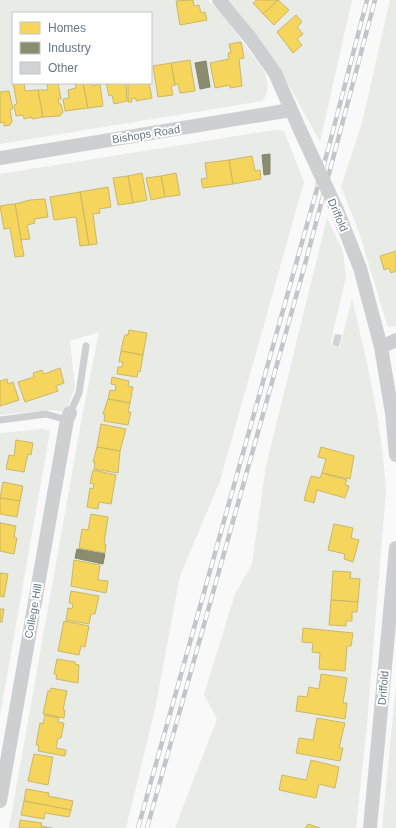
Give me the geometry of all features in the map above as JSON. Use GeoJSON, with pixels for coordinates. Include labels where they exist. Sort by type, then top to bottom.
{"type":"FeatureCollection","features":[{"type":"Feature","properties":{"kind":"street","name":"Driffold"},"geometry":{"type":"LineString","coordinates":[[219,0],[251,39],[275,73],[337,210],[360,268],[381,347],[392,413],[396,455]]}},
{"type":"Feature","properties":{"kind":"street","name":"Bishops Road"},"geometry":{"type":"LineString","coordinates":[[0,158],[291,110]]}},
{"type":"Feature","properties":{"kind":"street"},"geometry":{"type":"LineString","coordinates":[[381,347],[396,340]]}},
{"type":"Feature","properties":{"kind":"street","name":"College Hill"},"geometry":{"type":"LineString","coordinates":[[0,801],[68,417]]}},
{"type":"Feature","properties":{"kind":"street","name":"Driffold"},"geometry":{"type":"LineString","coordinates":[[370,828],[396,548]]}},
{"type":"Feature","properties":{"kind":"lane","name":"College Hill"},"geometry":{"type":"LineString","coordinates":[[68,417],[79,393],[86,346]]}},
{"type":"Feature","properties":{"kind":"lane"},"geometry":{"type":"LineString","coordinates":[[0,420],[46,414],[68,417]]}},
{"type":"Feature","properties":{"kind":"shaded area"},"geometry":{"type":"Polygon","coordinates":[[[0,0],[208,0],[225,18],[264,71],[268,86],[265,98],[262,101],[0,144],[0,0]]]}},
{"type":"Feature","properties":{"kind":"shaded area"},"geometry":{"type":"Polygon","coordinates":[[[225,0],[352,0],[320,142],[290,87],[263,44],[225,0]]]}},
{"type":"Feature","properties":{"kind":"shaded area"},"geometry":{"type":"Polygon","coordinates":[[[390,0],[396,0],[396,326],[389,327],[387,325],[360,235],[341,187],[362,123],[390,0]]]}},
{"type":"Feature","properties":{"kind":"shaded area"},"geometry":{"type":"Polygon","coordinates":[[[275,130],[284,131],[304,182],[220,481],[180,576],[155,709],[126,828],[9,828],[82,417],[99,332],[70,341],[75,388],[66,412],[50,410],[0,415],[0,174],[275,130]]]}},
{"type":"Feature","properties":{"kind":"shaded area"},"geometry":{"type":"Polygon","coordinates":[[[327,218],[343,251],[346,277],[330,345],[340,348],[352,298],[377,417],[386,490],[367,725],[356,828],[175,828],[217,719],[204,694],[235,594],[252,564],[266,466],[327,218]]]}},
{"type":"Feature","properties":{"kind":"shaded area"},"geometry":{"type":"Polygon","coordinates":[[[42,429],[50,431],[0,716],[0,433],[42,429]]]}},
{"type":"Feature","properties":{"kind":"shaded area"},"geometry":{"type":"Polygon","coordinates":[[[396,685],[396,828],[382,828],[396,685]]]}},
{"type":"Feature","properties":{"kind":"building: Homes"},"geometry":{"type":"Polygon","coordinates":[[[193,0],[194,6],[199,5],[201,13],[205,12],[207,20],[180,25],[176,1],[193,0]]]}},
{"type":"Feature","properties":{"kind":"building: Homes"},"geometry":{"type":"Polygon","coordinates":[[[257,0],[278,0],[263,14],[253,3],[257,0]]]}},
{"type":"Feature","properties":{"kind":"building: Homes"},"geometry":{"type":"Polygon","coordinates":[[[278,0],[289,10],[274,25],[263,14],[278,0]]]}},
{"type":"Feature","properties":{"kind":"building: Homes"},"geometry":{"type":"Polygon","coordinates":[[[296,15],[302,22],[297,27],[303,34],[297,39],[302,45],[293,53],[277,32],[296,15]]]}},
{"type":"Feature","properties":{"kind":"building: Homes"},"geometry":{"type":"Polygon","coordinates":[[[241,42],[244,58],[239,59],[242,86],[230,88],[230,85],[215,88],[210,63],[229,59],[228,53],[231,53],[229,44],[241,42]]]}},
{"type":"Feature","properties":{"kind":"building: Homes"},"geometry":{"type":"Polygon","coordinates":[[[190,60],[195,91],[180,93],[178,84],[175,85],[171,63],[190,60]]]}},
{"type":"Feature","properties":{"kind":"building: Homes"},"geometry":{"type":"Polygon","coordinates":[[[171,63],[175,85],[171,86],[173,95],[158,97],[153,66],[171,63]]]}},
{"type":"Feature","properties":{"kind":"building: Homes"},"geometry":{"type":"Polygon","coordinates":[[[13,84],[24,84],[25,91],[38,90],[43,117],[24,119],[23,115],[16,116],[14,105],[17,104],[13,84]]]}},
{"type":"Feature","properties":{"kind":"building: Homes"},"geometry":{"type":"Polygon","coordinates":[[[47,84],[58,84],[61,99],[58,99],[63,112],[60,116],[43,117],[38,90],[48,90],[47,84]]]}},
{"type":"Feature","properties":{"kind":"building: Homes"},"geometry":{"type":"Polygon","coordinates":[[[75,84],[83,84],[88,108],[65,111],[63,99],[69,98],[68,90],[76,88],[75,84]]]}},
{"type":"Feature","properties":{"kind":"building: Homes"},"geometry":{"type":"Polygon","coordinates":[[[83,84],[91,84],[92,86],[100,84],[103,106],[88,108],[83,84]]]}},
{"type":"Feature","properties":{"kind":"building: Homes"},"geometry":{"type":"Polygon","coordinates":[[[106,84],[126,84],[127,101],[114,104],[112,95],[109,96],[106,84]]]}},
{"type":"Feature","properties":{"kind":"building: Homes"},"geometry":{"type":"Polygon","coordinates":[[[128,84],[149,84],[152,98],[136,101],[136,98],[131,99],[132,102],[128,102],[128,84]]]}},
{"type":"Feature","properties":{"kind":"building: Homes"},"geometry":{"type":"Polygon","coordinates":[[[9,91],[13,109],[10,110],[12,121],[10,125],[4,126],[4,122],[0,123],[0,92],[9,91]]]}},
{"type":"Feature","properties":{"kind":"building: Homes"},"geometry":{"type":"Polygon","coordinates":[[[252,156],[255,171],[260,170],[261,179],[233,184],[229,160],[252,156]]]}},
{"type":"Feature","properties":{"kind":"building: Homes"},"geometry":{"type":"Polygon","coordinates":[[[229,160],[233,184],[203,188],[201,179],[207,178],[205,163],[229,160]]]}},
{"type":"Feature","properties":{"kind":"building: Homes"},"geometry":{"type":"Polygon","coordinates":[[[142,173],[147,200],[133,203],[128,176],[142,173]]]}},
{"type":"Feature","properties":{"kind":"building: Homes"},"geometry":{"type":"Polygon","coordinates":[[[176,173],[180,195],[165,197],[161,176],[176,173]]]}},
{"type":"Feature","properties":{"kind":"building: Homes"},"geometry":{"type":"Polygon","coordinates":[[[128,176],[133,203],[118,205],[113,178],[128,176]]]}},
{"type":"Feature","properties":{"kind":"building: Homes"},"geometry":{"type":"Polygon","coordinates":[[[161,176],[165,197],[151,200],[146,178],[161,176]]]}},
{"type":"Feature","properties":{"kind":"building: Homes"},"geometry":{"type":"Polygon","coordinates":[[[108,187],[111,207],[99,209],[100,213],[93,214],[97,244],[89,245],[80,192],[108,187]]]}},
{"type":"Feature","properties":{"kind":"building: Homes"},"geometry":{"type":"Polygon","coordinates":[[[80,192],[89,245],[80,246],[76,217],[54,220],[50,197],[80,192]]]}},
{"type":"Feature","properties":{"kind":"building: Homes"},"geometry":{"type":"Polygon","coordinates":[[[45,199],[48,217],[34,219],[35,223],[27,225],[30,239],[21,240],[15,204],[30,200],[45,199]]]}},
{"type":"Feature","properties":{"kind":"building: Homes"},"geometry":{"type":"Polygon","coordinates":[[[15,204],[24,256],[15,257],[10,228],[4,229],[0,206],[15,204]]]}},
{"type":"Feature","properties":{"kind":"building: Homes"},"geometry":{"type":"Polygon","coordinates":[[[396,251],[396,271],[391,273],[389,268],[384,270],[380,256],[396,251]]]}},
{"type":"Feature","properties":{"kind":"building: Homes"},"geometry":{"type":"Polygon","coordinates":[[[129,330],[147,333],[143,355],[121,351],[125,335],[128,335],[129,330]]]}},
{"type":"Feature","properties":{"kind":"building: Homes"},"geometry":{"type":"Polygon","coordinates":[[[121,351],[143,355],[140,372],[138,371],[137,377],[117,374],[118,367],[122,367],[123,362],[119,362],[121,351]]]}},
{"type":"Feature","properties":{"kind":"building: Homes"},"geometry":{"type":"Polygon","coordinates":[[[60,368],[64,383],[56,386],[58,391],[25,402],[18,382],[34,377],[33,373],[42,370],[44,374],[60,368]]]}},
{"type":"Feature","properties":{"kind":"building: Homes"},"geometry":{"type":"Polygon","coordinates":[[[112,377],[129,381],[128,386],[133,387],[130,403],[108,399],[110,390],[115,391],[116,385],[111,384],[112,377]]]}},
{"type":"Feature","properties":{"kind":"building: Homes"},"geometry":{"type":"Polygon","coordinates":[[[7,379],[8,384],[13,382],[19,400],[0,406],[0,381],[7,379]]]}},
{"type":"Feature","properties":{"kind":"building: Homes"},"geometry":{"type":"Polygon","coordinates":[[[108,399],[130,403],[128,412],[131,412],[128,425],[104,421],[105,415],[103,414],[108,399]]]}},
{"type":"Feature","properties":{"kind":"building: Homes"},"geometry":{"type":"Polygon","coordinates":[[[101,424],[126,429],[120,451],[97,447],[101,424]]]}},
{"type":"Feature","properties":{"kind":"building: Homes"},"geometry":{"type":"Polygon","coordinates":[[[16,440],[33,443],[31,455],[28,454],[24,472],[6,469],[9,455],[14,456],[16,440]]]}},
{"type":"Feature","properties":{"kind":"building: Homes"},"geometry":{"type":"Polygon","coordinates":[[[97,447],[120,451],[118,473],[94,469],[95,462],[93,462],[97,447]]]}},
{"type":"Feature","properties":{"kind":"building: Homes"},"geometry":{"type":"Polygon","coordinates":[[[321,447],[354,456],[350,479],[322,473],[326,459],[318,457],[321,447]]]}},
{"type":"Feature","properties":{"kind":"building: Homes"},"geometry":{"type":"Polygon","coordinates":[[[93,470],[116,475],[111,504],[99,502],[98,509],[87,507],[90,488],[93,489],[94,484],[90,483],[93,470]]]}},
{"type":"Feature","properties":{"kind":"building: Homes"},"geometry":{"type":"Polygon","coordinates":[[[322,473],[347,480],[345,485],[349,486],[345,498],[317,490],[314,503],[304,500],[311,476],[320,478],[322,473]]]}},
{"type":"Feature","properties":{"kind":"building: Homes"},"geometry":{"type":"Polygon","coordinates":[[[3,482],[23,486],[20,501],[0,498],[3,482]]]}},
{"type":"Feature","properties":{"kind":"building: Homes"},"geometry":{"type":"Polygon","coordinates":[[[0,498],[20,501],[17,517],[0,514],[0,498]]]}},
{"type":"Feature","properties":{"kind":"building: Homes"},"geometry":{"type":"Polygon","coordinates":[[[91,514],[108,517],[104,544],[106,544],[105,553],[79,548],[82,529],[88,530],[91,514]]]}},
{"type":"Feature","properties":{"kind":"building: Homes"},"geometry":{"type":"Polygon","coordinates":[[[0,522],[16,526],[14,537],[17,538],[14,554],[0,551],[0,522]]]}},
{"type":"Feature","properties":{"kind":"building: Homes"},"geometry":{"type":"Polygon","coordinates":[[[334,524],[353,528],[351,538],[359,540],[353,562],[344,559],[345,554],[328,550],[334,524]]]}},
{"type":"Feature","properties":{"kind":"building: Homes"},"geometry":{"type":"Polygon","coordinates":[[[74,560],[100,565],[98,580],[108,581],[106,593],[71,586],[74,560]]]}},
{"type":"Feature","properties":{"kind":"building: Homes"},"geometry":{"type":"Polygon","coordinates":[[[333,571],[351,572],[350,578],[360,579],[358,602],[331,600],[333,571]]]}},
{"type":"Feature","properties":{"kind":"building: Homes"},"geometry":{"type":"Polygon","coordinates":[[[0,573],[8,574],[4,597],[0,596],[0,573]]]}},
{"type":"Feature","properties":{"kind":"building: Homes"},"geometry":{"type":"Polygon","coordinates":[[[71,591],[99,596],[95,614],[91,614],[89,624],[66,620],[68,608],[72,609],[73,604],[69,603],[71,591]]]}},
{"type":"Feature","properties":{"kind":"building: Homes"},"geometry":{"type":"Polygon","coordinates":[[[331,600],[358,602],[357,612],[352,612],[352,621],[346,621],[346,626],[329,625],[331,600]]]}},
{"type":"Feature","properties":{"kind":"building: Homes"},"geometry":{"type":"Polygon","coordinates":[[[0,609],[4,609],[2,622],[0,622],[0,609]]]}},
{"type":"Feature","properties":{"kind":"building: Homes"},"geometry":{"type":"Polygon","coordinates":[[[64,621],[89,626],[85,647],[81,646],[79,655],[58,651],[64,621]]]}},
{"type":"Feature","properties":{"kind":"building: Homes"},"geometry":{"type":"Polygon","coordinates":[[[303,628],[353,633],[351,646],[347,646],[345,671],[319,669],[320,653],[312,652],[313,643],[302,642],[303,628]]]}},
{"type":"Feature","properties":{"kind":"building: Homes"},"geometry":{"type":"Polygon","coordinates":[[[57,659],[75,662],[75,664],[79,665],[78,683],[56,679],[57,675],[54,674],[57,659]]]}},
{"type":"Feature","properties":{"kind":"building: Homes"},"geometry":{"type":"Polygon","coordinates":[[[321,674],[347,678],[343,703],[347,703],[345,719],[296,711],[298,696],[307,697],[309,687],[319,689],[321,674]]]}},
{"type":"Feature","properties":{"kind":"building: Homes"},"geometry":{"type":"Polygon","coordinates":[[[51,688],[67,691],[63,710],[65,710],[64,718],[43,714],[48,691],[50,691],[51,688]]]}},
{"type":"Feature","properties":{"kind":"building: Homes"},"geometry":{"type":"Polygon","coordinates":[[[45,715],[59,718],[58,722],[64,723],[61,738],[58,738],[56,748],[66,750],[65,756],[38,751],[39,746],[36,745],[40,723],[43,724],[45,715]]]}},
{"type":"Feature","properties":{"kind":"building: Homes"},"geometry":{"type":"Polygon","coordinates":[[[317,718],[345,723],[339,748],[343,748],[340,761],[296,753],[299,738],[313,740],[317,718]]]}},
{"type":"Feature","properties":{"kind":"building: Homes"},"geometry":{"type":"Polygon","coordinates":[[[34,754],[53,757],[48,785],[28,781],[34,754]]]}},
{"type":"Feature","properties":{"kind":"building: Homes"},"geometry":{"type":"Polygon","coordinates":[[[311,760],[339,767],[335,788],[319,784],[316,798],[279,790],[282,775],[306,780],[311,760]]]}},
{"type":"Feature","properties":{"kind":"building: Homes"},"geometry":{"type":"Polygon","coordinates":[[[26,789],[49,793],[48,796],[73,801],[71,810],[24,801],[26,789]]]}},
{"type":"Feature","properties":{"kind":"building: Homes"},"geometry":{"type":"Polygon","coordinates":[[[24,801],[71,810],[69,817],[45,813],[44,819],[21,815],[24,801]]]}},
{"type":"Feature","properties":{"kind":"building: Homes"},"geometry":{"type":"Polygon","coordinates":[[[20,820],[42,823],[41,826],[52,828],[19,828],[20,820]]]}},
{"type":"Feature","properties":{"kind":"building: Homes"},"geometry":{"type":"Polygon","coordinates":[[[308,824],[320,828],[305,828],[308,824]]]}},
{"type":"Feature","properties":{"kind":"building: Industry"},"geometry":{"type":"Polygon","coordinates":[[[206,61],[210,87],[200,89],[195,63],[206,61]]]}},
{"type":"Feature","properties":{"kind":"building: Industry"},"geometry":{"type":"Polygon","coordinates":[[[270,154],[270,174],[264,175],[262,155],[270,154]]]}},
{"type":"Feature","properties":{"kind":"building: Industry"},"geometry":{"type":"Polygon","coordinates":[[[77,549],[105,554],[103,564],[75,558],[77,549]]]}},
{"type":"Feature","properties":{"kind":"building: Other"},"geometry":{"type":"Polygon","coordinates":[[[335,334],[342,335],[339,347],[332,345],[335,334]]]}},
{"type":"Feature","properties":{"kind":"railway"},"geometry":{"type":"LineString","coordinates":[[138,828],[329,146],[367,0]]}},
{"type":"Feature","properties":{"kind":"railway"},"geometry":{"type":"LineString","coordinates":[[147,828],[304,268],[375,0]]}}]}
